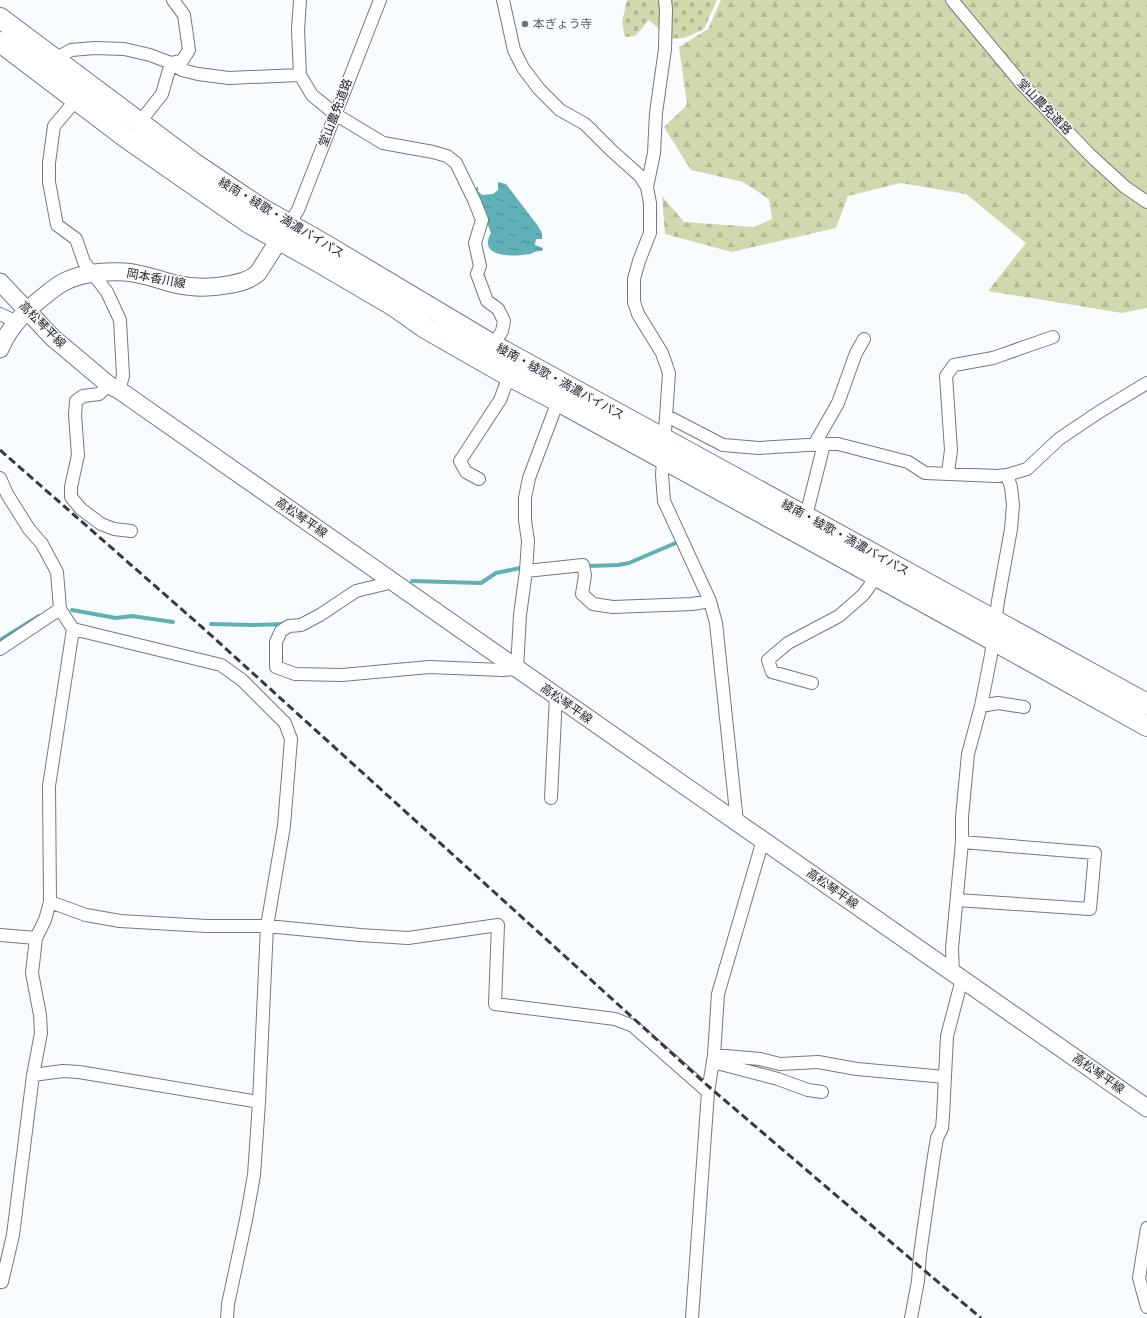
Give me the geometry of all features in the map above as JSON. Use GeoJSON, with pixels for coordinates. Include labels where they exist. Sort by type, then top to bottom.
{"type":"FeatureCollection","features":[{"type":"Feature","properties":{"kind":"highway","name":"綾南・綾歌・満濃バイパス"},"geometry":{"type":"LineString","coordinates":[[0,18],[195,164],[259,207],[284,232],[317,261],[394,306],[425,328],[509,376],[664,459],[1147,726]]}},
{"type":"Feature","properties":{"kind":"highway","name":"綾南・綾歌・満濃バイパス"},"geometry":{"type":"LineString","coordinates":[[0,42],[128,139],[249,223],[284,232],[806,516],[1147,704]]}},
{"type":"Feature","properties":{"kind":"main road","name":"岡本香川線"},"geometry":{"type":"LineString","coordinates":[[0,349],[3,341],[22,316],[52,290],[62,283],[74,278],[92,274],[126,272],[195,287],[221,286],[237,283],[252,278],[258,273],[284,232]]}},
{"type":"Feature","properties":{"kind":"main road","name":"高松琴平線"},"geometry":{"type":"LineString","coordinates":[[0,282],[22,316],[53,338],[114,387],[1147,1108]]}},
{"type":"Feature","properties":{"kind":"street"},"geometry":{"type":"LineString","coordinates":[[171,63],[182,61],[189,50],[184,15],[173,0]]}},
{"type":"Feature","properties":{"kind":"street"},"geometry":{"type":"LineString","coordinates":[[300,0],[298,30],[300,75],[312,96],[335,114],[383,144],[433,152],[447,156],[456,163],[482,220],[475,243],[480,266],[477,274],[488,301],[498,309],[504,321],[502,331],[493,346],[509,376],[500,400],[460,460],[466,472],[479,479]]}},
{"type":"Feature","properties":{"kind":"street","name":"堂山農免道路"},"geometry":{"type":"LineString","coordinates":[[284,232],[298,210],[380,0]]}},
{"type":"Feature","properties":{"kind":"street"},"geometry":{"type":"LineString","coordinates":[[503,0],[514,50],[523,68],[535,84],[560,110],[585,124],[640,176],[647,187],[650,203],[650,233],[634,279],[634,302],[638,314],[662,353],[669,373],[662,475],[664,501],[710,601],[716,623],[737,822]]}},
{"type":"Feature","properties":{"kind":"street"},"geometry":{"type":"LineString","coordinates":[[647,187],[654,153],[656,113],[665,49],[665,0]]}},
{"type":"Feature","properties":{"kind":"street","name":"堂山農免道路"},"geometry":{"type":"LineString","coordinates":[[952,0],[1026,89],[1090,155],[1125,187],[1147,202]]}},
{"type":"Feature","properties":{"kind":"street"},"geometry":{"type":"LineString","coordinates":[[55,59],[71,50],[96,48],[124,49],[150,55],[171,63],[182,70],[229,78],[300,75]]}},
{"type":"Feature","properties":{"kind":"street"},"geometry":{"type":"LineString","coordinates":[[140,122],[162,94],[171,63]]}},
{"type":"Feature","properties":{"kind":"street"},"geometry":{"type":"LineString","coordinates":[[76,100],[54,126],[49,163],[49,182],[58,225],[76,239],[84,262],[106,292],[120,320],[123,376],[114,387],[99,394],[83,396],[76,401],[75,415],[78,455],[71,487],[71,497],[81,509],[101,524],[114,529],[131,531]]}},
{"type":"Feature","properties":{"kind":"street"},"geometry":{"type":"LineString","coordinates":[[0,314],[22,316]]}},
{"type":"Feature","properties":{"kind":"street"},"geometry":{"type":"LineString","coordinates":[[948,473],[951,450],[946,376],[954,365],[993,358],[1053,337]]}},
{"type":"Feature","properties":{"kind":"street"},"geometry":{"type":"LineString","coordinates":[[806,516],[819,444],[838,403],[856,353],[864,339]]}},
{"type":"Feature","properties":{"kind":"street"},"geometry":{"type":"LineString","coordinates":[[667,416],[723,445],[759,448],[838,444],[908,462],[925,473],[997,476],[1007,475],[1027,468],[1059,439],[1099,412],[1147,383]]}},
{"type":"Feature","properties":{"kind":"street"},"geometry":{"type":"LineString","coordinates":[[393,582],[356,591],[308,621],[289,626],[281,631],[276,642],[276,667],[295,674],[342,675],[429,667],[502,670],[517,669],[520,615],[526,571],[528,541],[525,520],[525,498],[529,478],[558,401]]}},
{"type":"Feature","properties":{"kind":"street"},"geometry":{"type":"LineString","coordinates":[[911,1318],[918,1281],[920,1254],[934,1156],[937,1138],[942,1128],[947,1036],[958,976],[952,948],[962,842],[962,817],[968,754],[981,706],[991,655],[998,601],[1011,528],[1013,505],[1011,487],[1007,475]]}},
{"type":"Feature","properties":{"kind":"street"},"geometry":{"type":"LineString","coordinates":[[0,478],[6,494],[29,529],[42,544],[57,572],[60,609],[73,629],[49,786],[50,902],[45,920],[36,938],[32,973],[40,1015],[41,1034],[33,1075],[13,1235],[2,1282],[0,1282]]}},
{"type":"Feature","properties":{"kind":"street"},"geometry":{"type":"LineString","coordinates":[[526,571],[583,565],[585,575],[582,594],[593,604],[613,607],[692,604],[710,601]]}},
{"type":"Feature","properties":{"kind":"street"},"geometry":{"type":"LineString","coordinates":[[812,683],[772,672],[768,660],[788,643],[839,616],[863,596],[875,576]]}},
{"type":"Feature","properties":{"kind":"street"},"geometry":{"type":"LineString","coordinates":[[0,649],[60,609]]}},
{"type":"Feature","properties":{"kind":"street"},"geometry":{"type":"LineString","coordinates":[[73,629],[221,665],[242,680],[285,723],[291,739],[284,826],[267,926],[254,1175],[228,1304],[227,1318]]}},
{"type":"Feature","properties":{"kind":"street"},"geometry":{"type":"LineString","coordinates":[[551,798],[556,696]]}},
{"type":"Feature","properties":{"kind":"street"},"geometry":{"type":"LineString","coordinates":[[981,706],[998,703],[1024,707]]}},
{"type":"Feature","properties":{"kind":"street"},"geometry":{"type":"LineString","coordinates":[[692,1318],[708,1092],[714,1058],[718,994],[763,840]]}},
{"type":"Feature","properties":{"kind":"street"},"geometry":{"type":"LineString","coordinates":[[957,900],[1090,909],[1095,853],[962,842]]}},
{"type":"Feature","properties":{"kind":"street"},"geometry":{"type":"LineString","coordinates":[[50,902],[86,915],[120,921],[208,926],[267,926],[408,938],[498,925],[495,1004],[615,1019],[633,1026],[708,1092]]}},
{"type":"Feature","properties":{"kind":"street"},"geometry":{"type":"LineString","coordinates":[[0,935],[36,938]]}},
{"type":"Feature","properties":{"kind":"street"},"geometry":{"type":"LineString","coordinates":[[714,1058],[760,1058],[780,1064],[818,1062],[857,1069],[945,1077]]}},
{"type":"Feature","properties":{"kind":"street"},"geometry":{"type":"LineString","coordinates":[[714,1058],[808,1090],[822,1092]]}},
{"type":"Feature","properties":{"kind":"street"},"geometry":{"type":"LineString","coordinates":[[33,1075],[63,1071],[80,1072],[259,1102]]}},
{"type":"Feature","properties":{"kind":"street"},"geometry":{"type":"LineString","coordinates":[[1147,1228],[1139,1278],[1147,1307]]}},
{"type":"Feature","properties":{"kind":"green space"},"geometry":{"type":"Polygon","coordinates":[[[627,0],[662,0],[662,32],[649,20],[635,36],[625,37],[622,22],[627,0]]]}},
{"type":"Feature","properties":{"kind":"green space"},"geometry":{"type":"Polygon","coordinates":[[[668,0],[717,0],[704,29],[684,38],[668,39],[668,0]]]}},
{"type":"Feature","properties":{"kind":"green space"},"geometry":{"type":"Polygon","coordinates":[[[721,0],[1147,0],[1147,308],[1122,313],[988,291],[1026,243],[966,194],[900,183],[848,196],[836,228],[732,252],[665,234],[662,196],[684,222],[754,227],[772,219],[769,199],[743,182],[691,170],[664,127],[687,105],[679,47],[708,29],[721,0]]]}},
{"type":"Feature","properties":{"kind":"water"},"geometry":{"type":"Polygon","coordinates":[[[498,182],[506,184],[538,226],[542,233],[542,239],[536,239],[535,245],[543,248],[542,251],[515,256],[499,254],[489,247],[488,241],[491,233],[488,225],[484,224],[474,191],[478,186],[478,191],[482,195],[493,194],[498,190],[498,182]]]}},
{"type":"Feature","properties":{"kind":"waterway"},"geometry":{"type":"LineString","coordinates":[[589,566],[629,563],[678,542]]}},
{"type":"Feature","properties":{"kind":"waterway"},"geometry":{"type":"LineString","coordinates":[[412,581],[481,583],[496,573],[520,568]]}},
{"type":"Feature","properties":{"kind":"waterway"},"geometry":{"type":"LineString","coordinates":[[72,610],[116,618],[132,616],[173,622]]}},
{"type":"Feature","properties":{"kind":"waterway"},"geometry":{"type":"LineString","coordinates":[[0,640],[39,616]]}},
{"type":"Feature","properties":{"kind":"waterway"},"geometry":{"type":"LineString","coordinates":[[211,624],[285,624]]}},
{"type":"Feature","properties":{"kind":"railway"},"geometry":{"type":"LineString","coordinates":[[0,450],[203,628],[708,1086],[981,1318]]}},
{"type":"Feature","properties":{"kind":"place","name":"本ぎょう寺"},"geometry":{"type":"Point","coordinates":[525,24]}}]}
